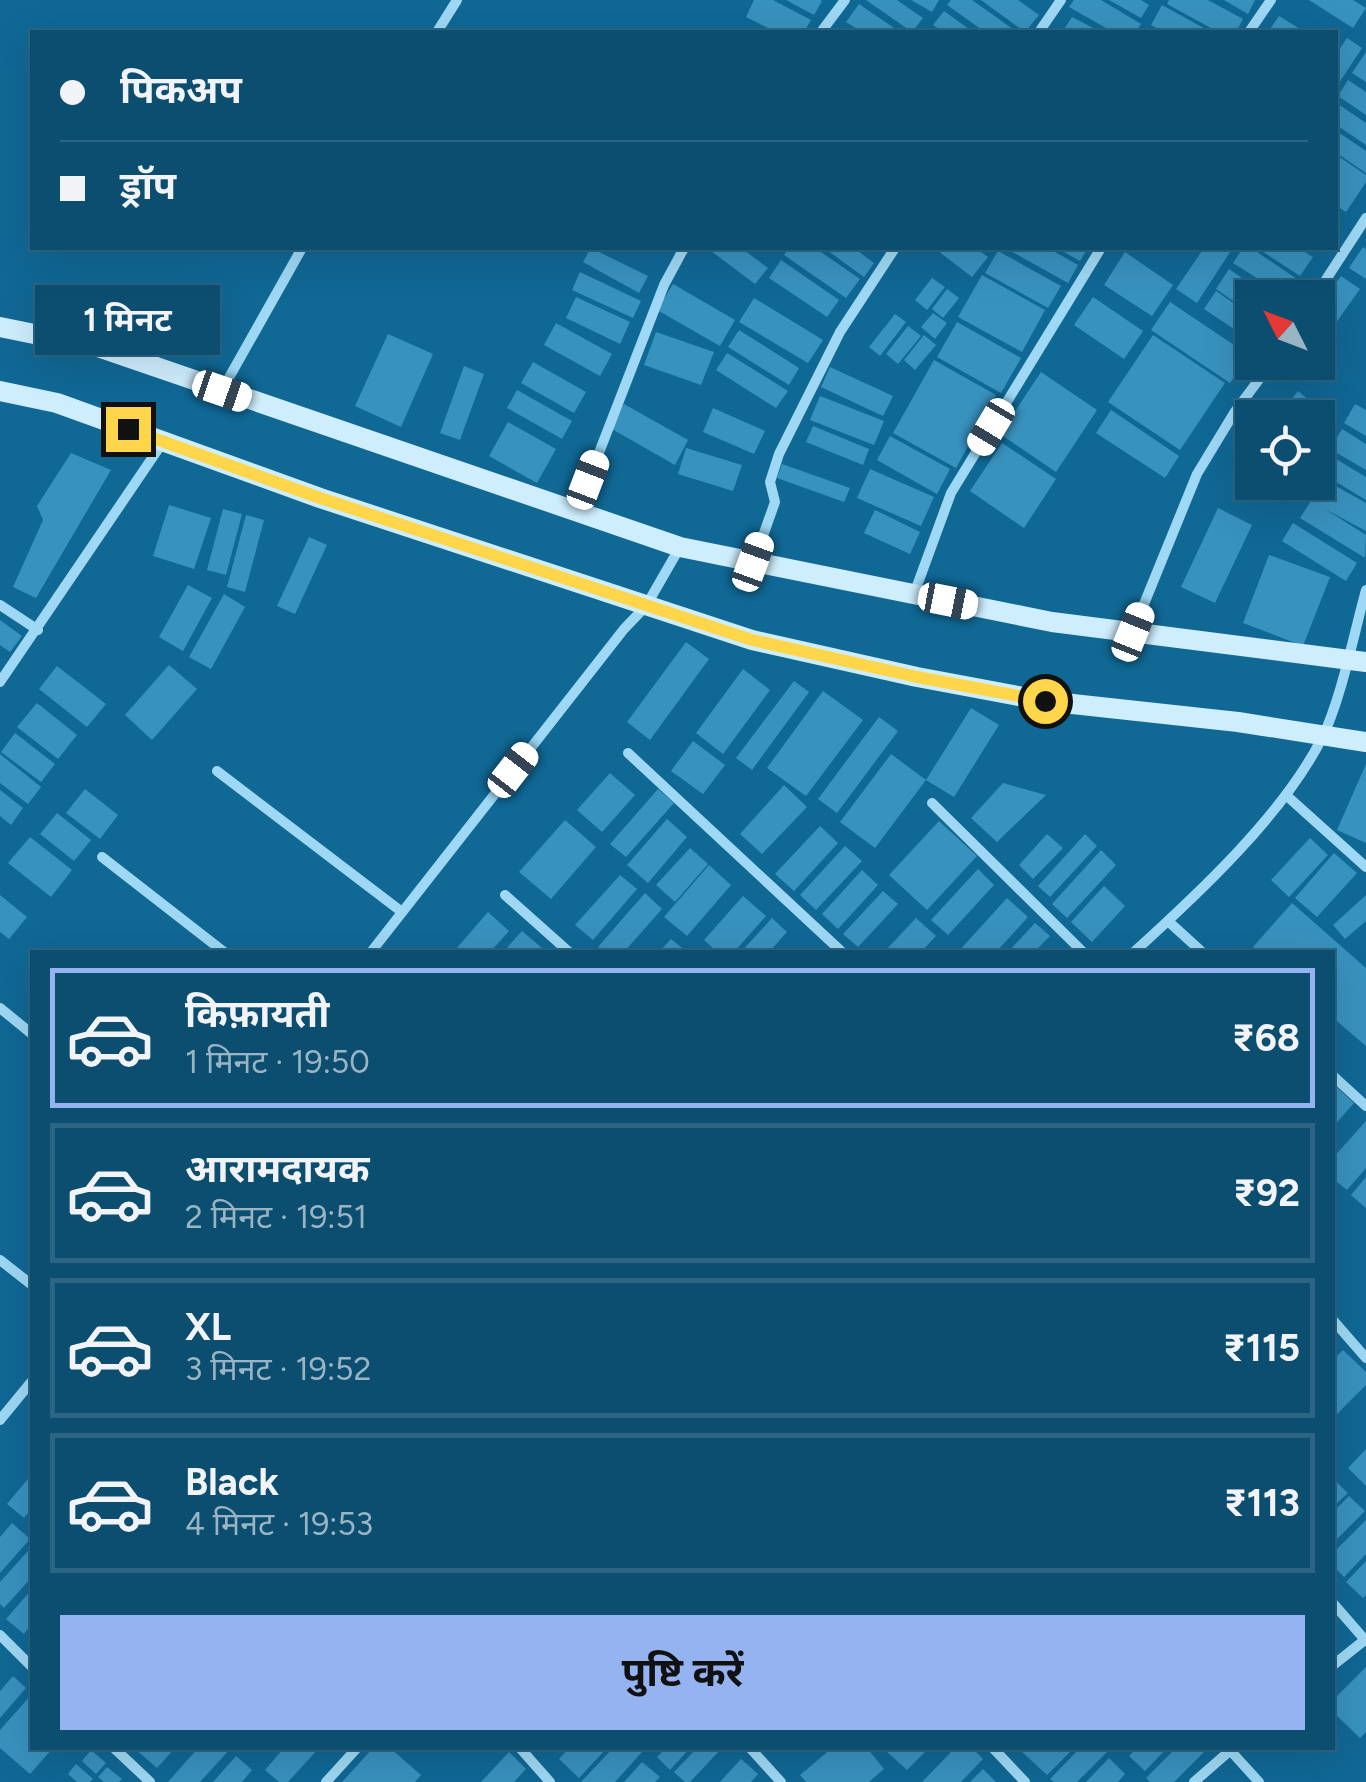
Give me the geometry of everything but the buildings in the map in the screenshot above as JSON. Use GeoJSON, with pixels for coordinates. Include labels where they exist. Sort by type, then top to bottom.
{"type":"FeatureCollection","features":[{"type":"Feature","properties":{"kind":"main road"},"geometry":{"type":"LineString","coordinates":[[0,327],[98,347],[680,547],[1052,622],[1356,661]]}},
{"type":"Feature","properties":{"kind":"main road"},"geometry":{"type":"LineString","coordinates":[[0,391],[57,404],[320,498],[752,640],[1045,701],[1238,722],[1366,742]]}},
{"type":"Feature","properties":{"kind":"street"},"geometry":{"type":"LineString","coordinates":[[437,30],[457,0]]}},
{"type":"Feature","properties":{"kind":"street"},"geometry":{"type":"LineString","coordinates":[[823,30],[844,0]]}},
{"type":"Feature","properties":{"kind":"street"},"geometry":{"type":"LineString","coordinates":[[1039,30],[1061,0]]}},
{"type":"Feature","properties":{"kind":"street"},"geometry":{"type":"LineString","coordinates":[[1250,30],[1271,0]]}},
{"type":"Feature","properties":{"kind":"street"},"geometry":{"type":"LineString","coordinates":[[1326,280],[1366,218]]}},
{"type":"Feature","properties":{"kind":"street"},"geometry":{"type":"LineString","coordinates":[[222,391],[301,250]]}},
{"type":"Feature","properties":{"kind":"street"},"geometry":{"type":"LineString","coordinates":[[576,512],[664,285],[683,250]]}},
{"type":"Feature","properties":{"kind":"street"},"geometry":{"type":"LineString","coordinates":[[753,562],[775,502],[770,482],[779,454],[840,332],[894,250]]}},
{"type":"Feature","properties":{"kind":"street"},"geometry":{"type":"LineString","coordinates":[[914,594],[951,494],[1101,250]]}},
{"type":"Feature","properties":{"kind":"street"},"geometry":{"type":"LineString","coordinates":[[1133,632],[1197,474],[1259,380]]}},
{"type":"Feature","properties":{"kind":"street"},"geometry":{"type":"LineString","coordinates":[[0,682],[163,442]]}},
{"type":"Feature","properties":{"kind":"street"},"geometry":{"type":"LineString","coordinates":[[372,950],[646,606],[680,547]]}},
{"type":"Feature","properties":{"kind":"street"},"geometry":{"type":"LineString","coordinates":[[1136,950],[1288,796],[1324,735],[1356,661],[1366,590]]}},
{"type":"Feature","properties":{"kind":"street"},"geometry":{"type":"LineString","coordinates":[[0,605],[38,630]]}},
{"type":"Feature","properties":{"kind":"street"},"geometry":{"type":"LineString","coordinates":[[628,753],[840,950]]}},
{"type":"Feature","properties":{"kind":"street"},"geometry":{"type":"LineString","coordinates":[[217,771],[402,912]]}},
{"type":"Feature","properties":{"kind":"street"},"geometry":{"type":"LineString","coordinates":[[1288,796],[1366,867]]}},
{"type":"Feature","properties":{"kind":"street"},"geometry":{"type":"LineString","coordinates":[[932,804],[1080,950]]}},
{"type":"Feature","properties":{"kind":"street"},"geometry":{"type":"LineString","coordinates":[[102,857],[221,950]]}},
{"type":"Feature","properties":{"kind":"street"},"geometry":{"type":"LineString","coordinates":[[506,895],[567,950]]}},
{"type":"Feature","properties":{"kind":"street"},"geometry":{"type":"LineString","coordinates":[[1168,921],[1200,950]]}},
{"type":"Feature","properties":{"kind":"street"},"geometry":{"type":"LineString","coordinates":[[0,1008],[30,1032]]}},
{"type":"Feature","properties":{"kind":"street"},"geometry":{"type":"LineString","coordinates":[[1335,1078],[1366,1106]]}},
{"type":"Feature","properties":{"kind":"street"},"geometry":{"type":"LineString","coordinates":[[0,1260],[30,1282]]}},
{"type":"Feature","properties":{"kind":"street"},"geometry":{"type":"LineString","coordinates":[[1335,1322],[1366,1358]]}},
{"type":"Feature","properties":{"kind":"street"},"geometry":{"type":"LineString","coordinates":[[0,1420],[30,1383]]}},
{"type":"Feature","properties":{"kind":"street"},"geometry":{"type":"LineString","coordinates":[[1335,1605],[1366,1640],[1335,1664]]}},
{"type":"Feature","properties":{"kind":"street"},"geometry":{"type":"LineString","coordinates":[[0,1636],[30,1665]]}},
{"type":"Feature","properties":{"kind":"street"},"geometry":{"type":"LineString","coordinates":[[116,1750],[150,1782]]}},
{"type":"Feature","properties":{"kind":"street"},"geometry":{"type":"LineString","coordinates":[[326,1782],[355,1750]]}},
{"type":"Feature","properties":{"kind":"street"},"geometry":{"type":"LineString","coordinates":[[522,1750],[550,1782]]}},
{"type":"Feature","properties":{"kind":"street"},"geometry":{"type":"LineString","coordinates":[[752,1750],[782,1782]]}},
{"type":"Feature","properties":{"kind":"street"},"geometry":{"type":"LineString","coordinates":[[995,1750],[1025,1782]]}},
{"type":"Feature","properties":{"kind":"street"},"geometry":{"type":"LineString","coordinates":[[1194,1782],[1228,1750]]}},
{"type":"Feature","properties":{"kind":"street"},"geometry":{"type":"LineString","coordinates":[[1232,1750],[1259,1782]]}},
{"type":"Feature","properties":{"kind":"route"},"geometry":{"type":"LineString","coordinates":[[128,429],[320,498],[752,640],[1045,701]]}}]}
